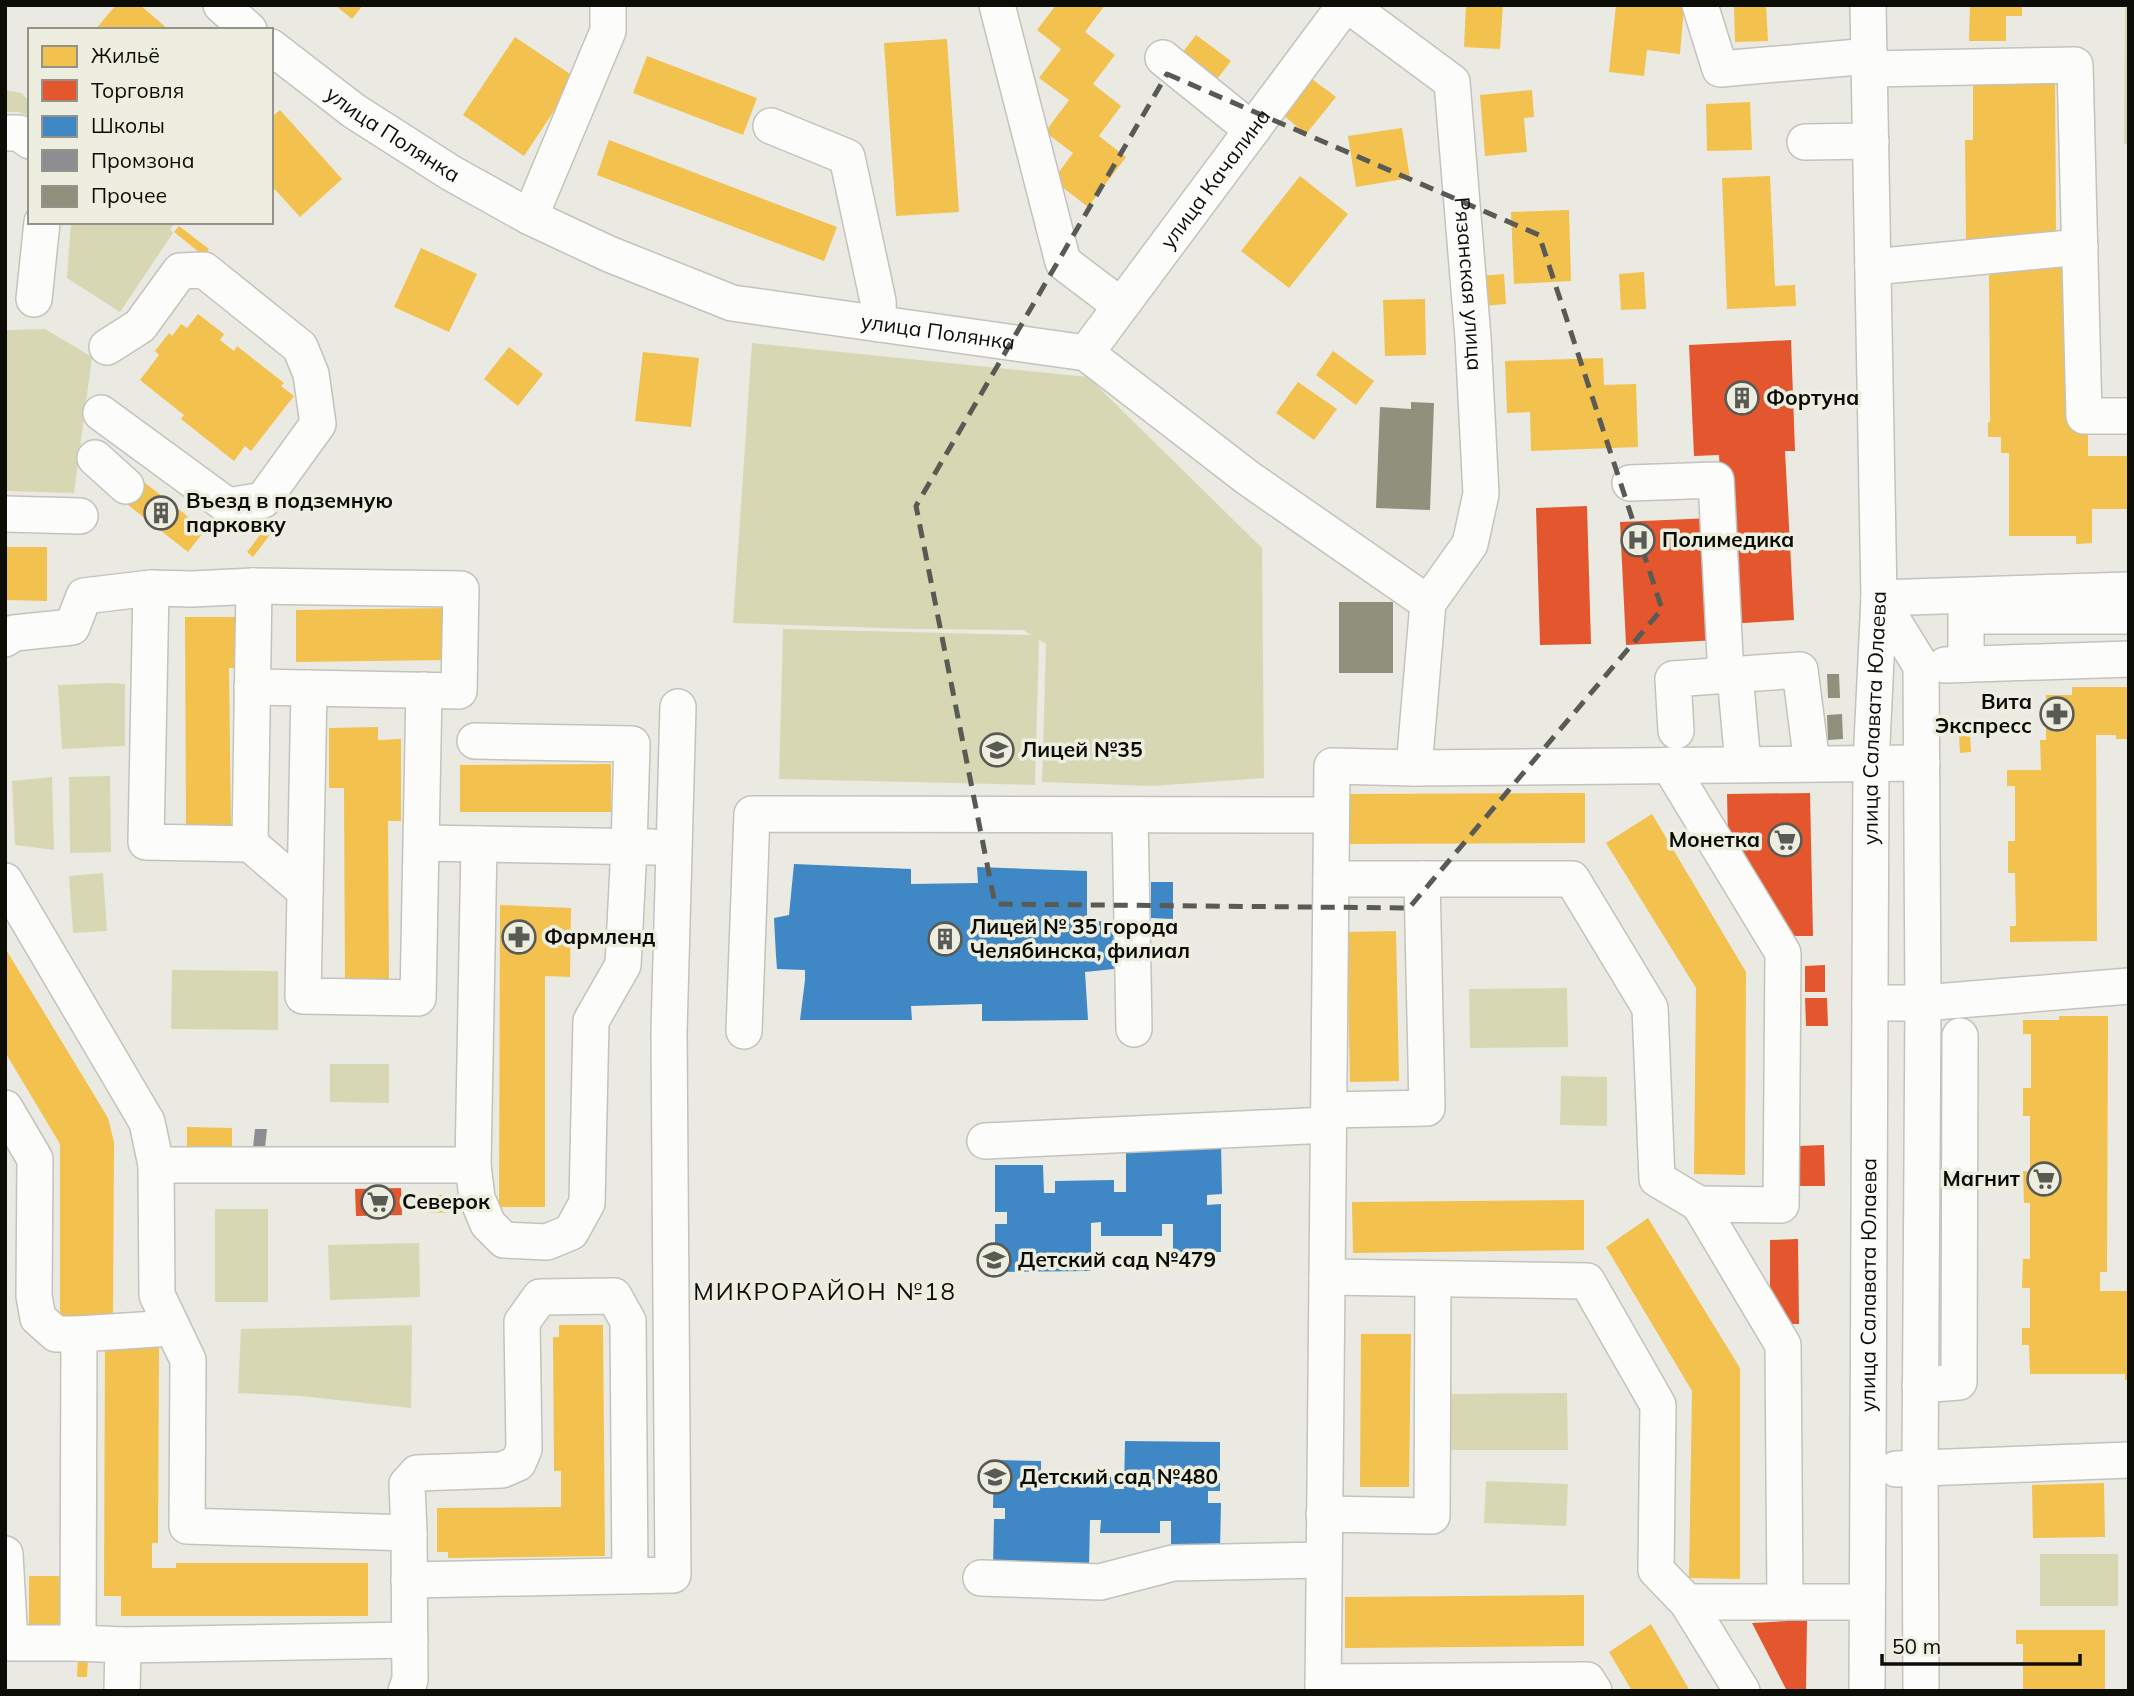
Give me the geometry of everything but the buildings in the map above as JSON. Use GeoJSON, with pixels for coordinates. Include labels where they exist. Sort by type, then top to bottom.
{"type":"FeatureCollection","features":[{"type":"Feature","properties":{"kind":"street"},"geometry":{"type":"LineString","coordinates":[[221,5],[247,28]]}},
{"type":"Feature","properties":{"kind":"street"},"geometry":{"type":"LineString","coordinates":[[530,217],[608,31],[608,5]]}},
{"type":"Feature","properties":{"kind":"street"},"geometry":{"type":"LineString","coordinates":[[997,5],[1063,262],[1121,306]]}},
{"type":"Feature","properties":{"kind":"street","name":"улица Качалина"},"geometry":{"type":"LineString","coordinates":[[1086,353],[1346,5]]}},
{"type":"Feature","properties":{"kind":"street","name":"Рязанская улица"},"geometry":{"type":"LineString","coordinates":[[1346,5],[1452,82],[1473,338],[1481,494],[1470,544],[1428,603]]}},
{"type":"Feature","properties":{"kind":"street"},"geometry":{"type":"LineString","coordinates":[[1700,5],[1720,69],[1870,63],[2076,65],[2084,416],[2129,416]]}},
{"type":"Feature","properties":{"kind":"street"},"geometry":{"type":"LineString","coordinates":[[1868,5],[1879,598],[2129,590]]}},
{"type":"Feature","properties":{"kind":"street","name":"улица Полянка"},"geometry":{"type":"LineString","coordinates":[[273,49],[354,111],[451,173],[530,217],[609,254],[732,303],[1086,353],[1248,478],[1428,603]]}},
{"type":"Feature","properties":{"kind":"street"},"geometry":{"type":"LineString","coordinates":[[1163,58],[1252,130]]}},
{"type":"Feature","properties":{"kind":"street"},"geometry":{"type":"LineString","coordinates":[[771,126],[847,158],[878,301],[879,324]]}},
{"type":"Feature","properties":{"kind":"street"},"geometry":{"type":"LineString","coordinates":[[5,133],[19,133],[28,140]]}},
{"type":"Feature","properties":{"kind":"street"},"geometry":{"type":"LineString","coordinates":[[1805,142],[1871,141]]}},
{"type":"Feature","properties":{"kind":"street"},"geometry":{"type":"LineString","coordinates":[[34,299],[42,224]]}},
{"type":"Feature","properties":{"kind":"street"},"geometry":{"type":"LineString","coordinates":[[1873,267],[2080,247]]}},
{"type":"Feature","properties":{"kind":"street"},"geometry":{"type":"LineString","coordinates":[[101,413],[228,506],[262,500],[318,424],[311,374],[300,347],[204,270],[180,271],[140,326],[107,347]]}},
{"type":"Feature","properties":{"kind":"street"},"geometry":{"type":"LineString","coordinates":[[95,458],[126,486]]}},
{"type":"Feature","properties":{"kind":"street"},"geometry":{"type":"LineString","coordinates":[[1630,483],[1716,480],[1731,675],[1743,764]]}},
{"type":"Feature","properties":{"kind":"street"},"geometry":{"type":"LineString","coordinates":[[5,514],[80,516]]}},
{"type":"Feature","properties":{"kind":"street"},"geometry":{"type":"LineString","coordinates":[[250,844],[254,586]]}},
{"type":"Feature","properties":{"kind":"street"},"geometry":{"type":"LineString","coordinates":[[5,639],[14,633],[72,627],[84,596],[151,588],[254,586],[461,589],[459,691],[252,687]]}},
{"type":"Feature","properties":{"kind":"street"},"geometry":{"type":"LineString","coordinates":[[151,588],[146,842],[250,844],[305,891]]}},
{"type":"Feature","properties":{"kind":"street","name":"улица Салавата Юлаева"},"geometry":{"type":"LineString","coordinates":[[1879,598],[1920,666],[1923,1003],[1921,1691]]}},
{"type":"Feature","properties":{"kind":"street","name":"улица Салавата Юлаева"},"geometry":{"type":"LineString","coordinates":[[1867,1691],[1871,763],[1879,598]]}},
{"type":"Feature","properties":{"kind":"street"},"geometry":{"type":"LineString","coordinates":[[1414,768],[1428,603]]}},
{"type":"Feature","properties":{"kind":"street"},"geometry":{"type":"LineString","coordinates":[[1966,664],[1966,616],[2129,616]]}},
{"type":"Feature","properties":{"kind":"street"},"geometry":{"type":"LineString","coordinates":[[1920,666],[2129,659]]}},
{"type":"Feature","properties":{"kind":"street"},"geometry":{"type":"LineString","coordinates":[[1676,731],[1673,679],[1800,670],[1812,764]]}},
{"type":"Feature","properties":{"kind":"street"},"geometry":{"type":"LineString","coordinates":[[309,688],[303,996],[418,998],[424,690]]}},
{"type":"Feature","properties":{"kind":"street"},"geometry":{"type":"LineString","coordinates":[[409,1580],[673,1575],[669,1032],[678,707]]}},
{"type":"Feature","properties":{"kind":"street"},"geometry":{"type":"LineString","coordinates":[[475,741],[632,744],[623,965],[592,1021],[587,1203],[571,1232],[547,1242],[504,1240],[488,1224],[477,1198],[473,1165],[479,844]]}},
{"type":"Feature","properties":{"kind":"street"},"geometry":{"type":"LineString","coordinates":[[1594,1691],[1587,1680],[1323,1687],[1332,766],[1414,768],[1922,763]]}},
{"type":"Feature","properties":{"kind":"street"},"geometry":{"type":"LineString","coordinates":[[1669,765],[1783,953],[1781,1205],[1699,1204]]}},
{"type":"Feature","properties":{"kind":"street"},"geometry":{"type":"LineString","coordinates":[[744,1031],[752,814],[1331,815]]}},
{"type":"Feature","properties":{"kind":"street"},"geometry":{"type":"LineString","coordinates":[[1130,815],[1133,1029]]}},
{"type":"Feature","properties":{"kind":"street"},"geometry":{"type":"LineString","coordinates":[[422,843],[675,848]]}},
{"type":"Feature","properties":{"kind":"street"},"geometry":{"type":"LineString","coordinates":[[1331,878],[1572,879],[1650,1008],[1657,1179],[1699,1204],[1783,1345],[1785,1602]]}},
{"type":"Feature","properties":{"kind":"street"},"geometry":{"type":"LineString","coordinates":[[985,1141],[1427,1108],[1422,879]]}},
{"type":"Feature","properties":{"kind":"street"},"geometry":{"type":"LineString","coordinates":[[5,881],[147,1122],[156,1165],[157,1295],[188,1360],[187,1526],[409,1533]]}},
{"type":"Feature","properties":{"kind":"street"},"geometry":{"type":"LineString","coordinates":[[1870,1003],[1923,1003],[2129,986]]}},
{"type":"Feature","properties":{"kind":"street"},"geometry":{"type":"LineString","coordinates":[[1920,1385],[1959,1382],[1960,1036]]}},
{"type":"Feature","properties":{"kind":"street"},"geometry":{"type":"LineString","coordinates":[[5,1108],[35,1158],[34,1296],[38,1318],[56,1334],[172,1328]]}},
{"type":"Feature","properties":{"kind":"street"},"geometry":{"type":"LineString","coordinates":[[156,1165],[473,1165]]}},
{"type":"Feature","properties":{"kind":"street"},"geometry":{"type":"LineString","coordinates":[[1327,1277],[1587,1281],[1658,1405],[1656,1570],[1687,1602],[1742,1691]]}},
{"type":"Feature","properties":{"kind":"street"},"geometry":{"type":"LineString","coordinates":[[1324,1514],[1432,1516],[1433,1279]]}},
{"type":"Feature","properties":{"kind":"street"},"geometry":{"type":"LineString","coordinates":[[406,1691],[410,1680],[407,1484],[417,1473],[502,1470],[518,1463],[524,1449],[522,1322],[540,1297],[614,1296],[628,1321],[630,1576]]}},
{"type":"Feature","properties":{"kind":"street"},"geometry":{"type":"LineString","coordinates":[[78,1643],[79,1334]]}},
{"type":"Feature","properties":{"kind":"street"},"geometry":{"type":"LineString","coordinates":[[1868,1470],[2129,1460]]}},
{"type":"Feature","properties":{"kind":"street"},"geometry":{"type":"LineString","coordinates":[[5,1554],[7,1646],[410,1640]]}},
{"type":"Feature","properties":{"kind":"street"},"geometry":{"type":"LineString","coordinates":[[981,1578],[1100,1582],[1173,1563],[1324,1560]]}},
{"type":"Feature","properties":{"kind":"street"},"geometry":{"type":"LineString","coordinates":[[1687,1602],[1867,1602]]}},
{"type":"Feature","properties":{"kind":"street"},"geometry":{"type":"LineString","coordinates":[[122,1645],[122,1691]]}},
{"type":"Feature","properties":{"kind":"highlighted area"},"geometry":{"type":"Polygon","coordinates":[[[1167,74],[1539,235],[1662,609],[1409,908],[995,904],[916,506],[1167,74]]]}},
{"type":"Feature","properties":{"kind":"green space"},"geometry":{"type":"Polygon","coordinates":[[[2125,5],[2129,5],[2129,144],[2124,144],[2125,5]]]}},
{"type":"Feature","properties":{"kind":"green space"},"geometry":{"type":"Polygon","coordinates":[[[5,90],[21,93],[28,100],[28,115],[5,112],[5,90]]]}},
{"type":"Feature","properties":{"kind":"green space"},"geometry":{"type":"Polygon","coordinates":[[[71,224],[174,224],[170,229],[173,233],[120,312],[67,278],[71,224]]]}},
{"type":"Feature","properties":{"kind":"green space"},"geometry":{"type":"Polygon","coordinates":[[[45,329],[92,357],[74,493],[5,491],[5,330],[45,329]]]}},
{"type":"Feature","properties":{"kind":"green space"},"geometry":{"type":"Polygon","coordinates":[[[752,343],[1088,377],[1262,548],[1264,778],[1153,786],[1042,782],[1046,644],[1039,640],[1035,785],[779,779],[783,629],[1031,635],[1023,630],[733,623],[752,343]]]}},
{"type":"Feature","properties":{"kind":"green space"},"geometry":{"type":"Polygon","coordinates":[[[125,684],[125,746],[62,749],[58,685],[125,684]]]}},
{"type":"Feature","properties":{"kind":"green space"},"geometry":{"type":"Polygon","coordinates":[[[110,776],[111,852],[70,853],[69,777],[110,776]]]}},
{"type":"Feature","properties":{"kind":"green space"},"geometry":{"type":"Polygon","coordinates":[[[52,777],[54,850],[15,845],[12,781],[52,777]]]}},
{"type":"Feature","properties":{"kind":"green space"},"geometry":{"type":"Polygon","coordinates":[[[103,873],[107,931],[73,933],[69,876],[103,873]]]}},
{"type":"Feature","properties":{"kind":"green space"},"geometry":{"type":"Polygon","coordinates":[[[172,970],[278,971],[278,1030],[171,1029],[172,970]]]}},
{"type":"Feature","properties":{"kind":"green space"},"geometry":{"type":"Polygon","coordinates":[[[1567,988],[1568,1047],[1470,1048],[1469,989],[1567,988]]]}},
{"type":"Feature","properties":{"kind":"green space"},"geometry":{"type":"Polygon","coordinates":[[[330,1064],[389,1064],[389,1103],[330,1102],[330,1064]]]}},
{"type":"Feature","properties":{"kind":"green space"},"geometry":{"type":"Polygon","coordinates":[[[1561,1076],[1607,1077],[1607,1126],[1560,1125],[1561,1076]]]}},
{"type":"Feature","properties":{"kind":"green space"},"geometry":{"type":"Polygon","coordinates":[[[215,1209],[268,1209],[268,1302],[215,1302],[215,1209]]]}},
{"type":"Feature","properties":{"kind":"green space"},"geometry":{"type":"Polygon","coordinates":[[[419,1243],[420,1297],[330,1300],[328,1245],[419,1243]]]}},
{"type":"Feature","properties":{"kind":"green space"},"geometry":{"type":"Polygon","coordinates":[[[412,1325],[411,1408],[300,1396],[238,1393],[241,1329],[412,1325]]]}},
{"type":"Feature","properties":{"kind":"green space"},"geometry":{"type":"Polygon","coordinates":[[[1567,1393],[1568,1450],[1451,1450],[1451,1394],[1567,1393]]]}},
{"type":"Feature","properties":{"kind":"green space"},"geometry":{"type":"Polygon","coordinates":[[[1486,1481],[1568,1484],[1566,1526],[1484,1523],[1486,1481]]]}},
{"type":"Feature","properties":{"kind":"green space"},"geometry":{"type":"Polygon","coordinates":[[[2040,1554],[2118,1554],[2118,1606],[2040,1606],[2040,1554]]]}},
{"type":"Feature","properties":{"kind":"place","name":"Фортуна"},"geometry":{"type":"Point","coordinates":[1742,398]}},
{"type":"Feature","properties":{"kind":"place","name":"Въезд в подземную парковку"},"geometry":{"type":"Point","coordinates":[161,513]}},
{"type":"Feature","properties":{"kind":"place","name":"Полимедика"},"geometry":{"type":"Point","coordinates":[1638,540]}},
{"type":"Feature","properties":{"kind":"place","name":"Вита Экспресс"},"geometry":{"type":"Point","coordinates":[2057,714]}},
{"type":"Feature","properties":{"kind":"place","name":"Лицей №35"},"geometry":{"type":"Point","coordinates":[997,750]}},
{"type":"Feature","properties":{"kind":"place","name":"Монетка"},"geometry":{"type":"Point","coordinates":[1785,840]}},
{"type":"Feature","properties":{"kind":"place","name":"Фармленд"},"geometry":{"type":"Point","coordinates":[519,937]}},
{"type":"Feature","properties":{"kind":"place","name":"Лицей № 35 города Челябинска, филиал"},"geometry":{"type":"Point","coordinates":[945,939]}},
{"type":"Feature","properties":{"kind":"place","name":"Магнит"},"geometry":{"type":"Point","coordinates":[2044,1179]}},
{"type":"Feature","properties":{"kind":"place","name":"Северок"},"geometry":{"type":"Point","coordinates":[378,1202]}},
{"type":"Feature","properties":{"kind":"place","name":"Детский сад №479"},"geometry":{"type":"Point","coordinates":[994,1260]}},
{"type":"Feature","properties":{"kind":"place","name":"Детский сад №480"},"geometry":{"type":"Point","coordinates":[995,1477]}},
{"type":"Feature","properties":{"kind":"district","name":"МИКРОРАЙОН №18"},"geometry":{"type":"Point","coordinates":[825,1292]}}]}
